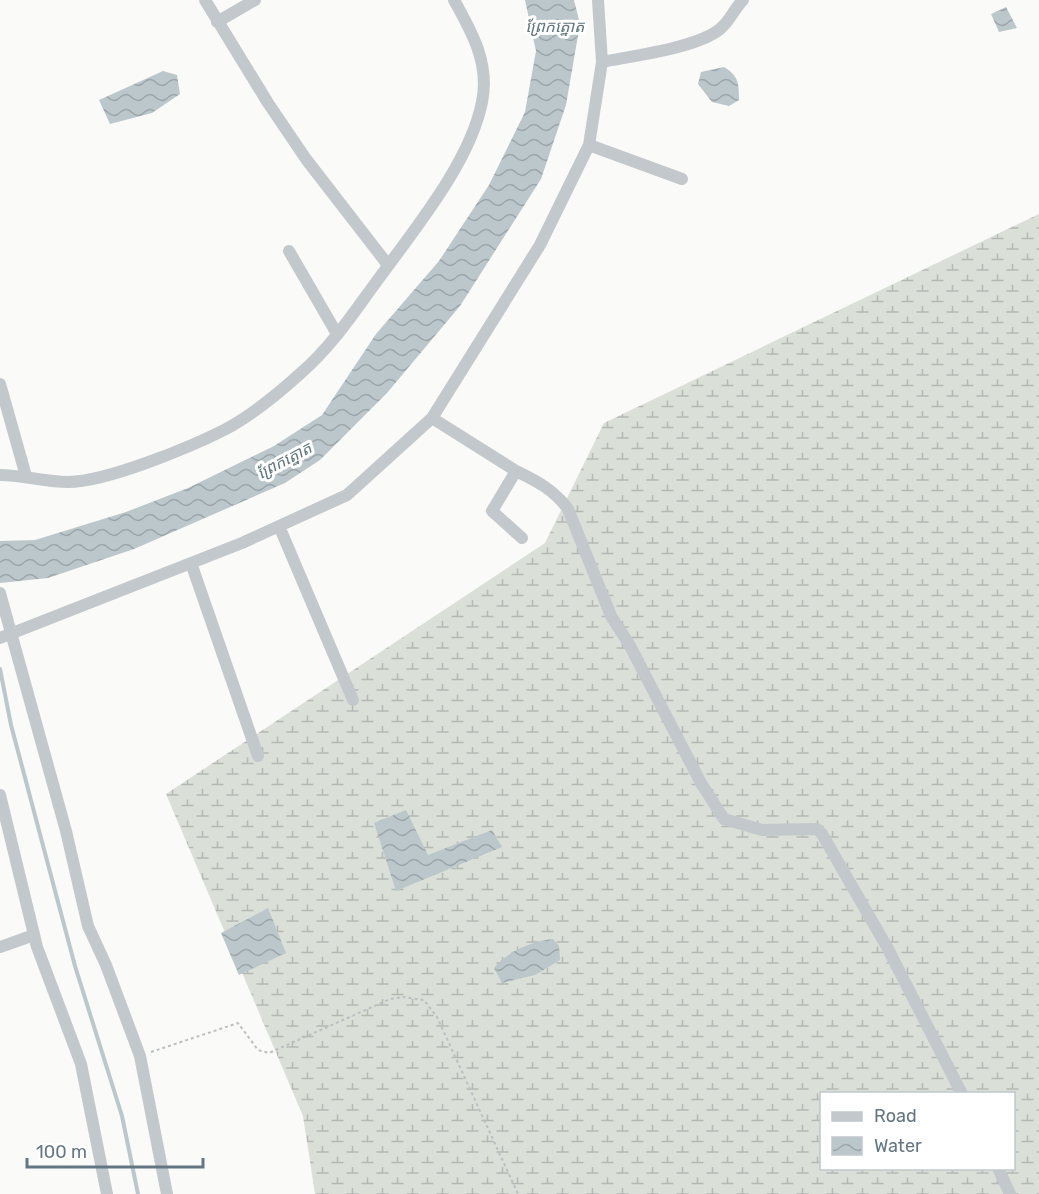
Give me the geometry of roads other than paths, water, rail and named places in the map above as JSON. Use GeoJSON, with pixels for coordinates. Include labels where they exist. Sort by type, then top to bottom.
{"type":"FeatureCollection","features":[{"type":"Feature","properties":{"kind":"street"},"geometry":{"type":"LineString","coordinates":[[205,0],[306,159],[388,266]]}},
{"type":"Feature","properties":{"kind":"street"},"geometry":{"type":"LineString","coordinates":[[218,22],[255,0]]}},
{"type":"Feature","properties":{"kind":"street"},"geometry":{"type":"LineString","coordinates":[[0,475],[68,482],[104,477],[228,428],[303,371],[337,334],[388,266],[421,220],[463,153],[482,102],[484,70],[474,34],[454,0]]}},
{"type":"Feature","properties":{"kind":"street"},"geometry":{"type":"LineString","coordinates":[[5,637],[191,563],[347,495],[432,418],[540,245],[589,145],[602,62],[598,0]]}},
{"type":"Feature","properties":{"kind":"street"},"geometry":{"type":"LineString","coordinates":[[602,62],[659,51],[709,36],[727,22],[743,0]]}},
{"type":"Feature","properties":{"kind":"street"},"geometry":{"type":"LineString","coordinates":[[589,145],[682,179]]}},
{"type":"Feature","properties":{"kind":"street"},"geometry":{"type":"LineString","coordinates":[[289,251],[337,334]]}},
{"type":"Feature","properties":{"kind":"street"},"geometry":{"type":"LineString","coordinates":[[0,384],[26,476]]}},
{"type":"Feature","properties":{"kind":"street"},"geometry":{"type":"LineString","coordinates":[[432,418],[516,471],[542,483],[559,497],[568,509],[611,616],[630,644],[701,783],[724,819],[762,830],[817,829],[822,834],[887,947],[961,1092]]}},
{"type":"Feature","properties":{"kind":"street"},"geometry":{"type":"LineString","coordinates":[[516,471],[492,511],[522,538]]}},
{"type":"Feature","properties":{"kind":"street"},"geometry":{"type":"LineString","coordinates":[[279,526],[353,700]]}},
{"type":"Feature","properties":{"kind":"street"},"geometry":{"type":"LineString","coordinates":[[191,563],[258,756]]}},
{"type":"Feature","properties":{"kind":"street"},"geometry":{"type":"LineString","coordinates":[[0,593],[4,608],[5,637],[66,831],[88,926],[106,965],[140,1056],[167,1194]]}},
{"type":"Feature","properties":{"kind":"street"},"geometry":{"type":"LineString","coordinates":[[0,795],[2,817],[34,935],[81,1064],[107,1194]]}},
{"type":"Feature","properties":{"kind":"street"},"geometry":{"type":"LineString","coordinates":[[0,947],[34,935]]}},
{"type":"Feature","properties":{"kind":"street"},"geometry":{"type":"LineString","coordinates":[[999,1170],[1010,1194]]}},
{"type":"Feature","properties":{"kind":"water","name":"ព្រែកត្នោត"},"geometry":{"type":"Polygon","coordinates":[[[525,0],[574,0],[580,24],[566,105],[541,179],[460,306],[387,393],[320,460],[285,483],[134,549],[48,578],[0,583],[0,541],[35,540],[126,512],[188,488],[274,446],[322,415],[376,334],[439,261],[489,185],[525,112],[536,51],[525,0]]]}},
{"type":"Feature","properties":{"kind":"water"},"geometry":{"type":"Polygon","coordinates":[[[1006,7],[1017,28],[999,32],[991,14],[1006,7]]]}},
{"type":"Feature","properties":{"kind":"water"},"geometry":{"type":"Polygon","coordinates":[[[724,67],[733,74],[738,85],[739,100],[729,106],[712,102],[698,84],[701,72],[724,67]]]}},
{"type":"Feature","properties":{"kind":"water"},"geometry":{"type":"Polygon","coordinates":[[[163,71],[177,75],[180,94],[152,113],[110,124],[99,100],[163,71]]]}},
{"type":"Feature","properties":{"kind":"water"},"geometry":{"type":"Polygon","coordinates":[[[406,810],[428,855],[492,830],[502,847],[396,891],[374,823],[406,810]]]}},
{"type":"Feature","properties":{"kind":"water"},"geometry":{"type":"Polygon","coordinates":[[[268,908],[286,953],[239,975],[221,933],[268,908]]]}},
{"type":"Feature","properties":{"kind":"water"},"geometry":{"type":"Polygon","coordinates":[[[553,939],[559,946],[560,960],[535,975],[502,983],[494,968],[499,962],[520,948],[553,939]]]}},
{"type":"Feature","properties":{"kind":"waterway"},"geometry":{"type":"LineString","coordinates":[[0,669],[11,725],[75,966],[122,1116],[138,1194]]}}]}
